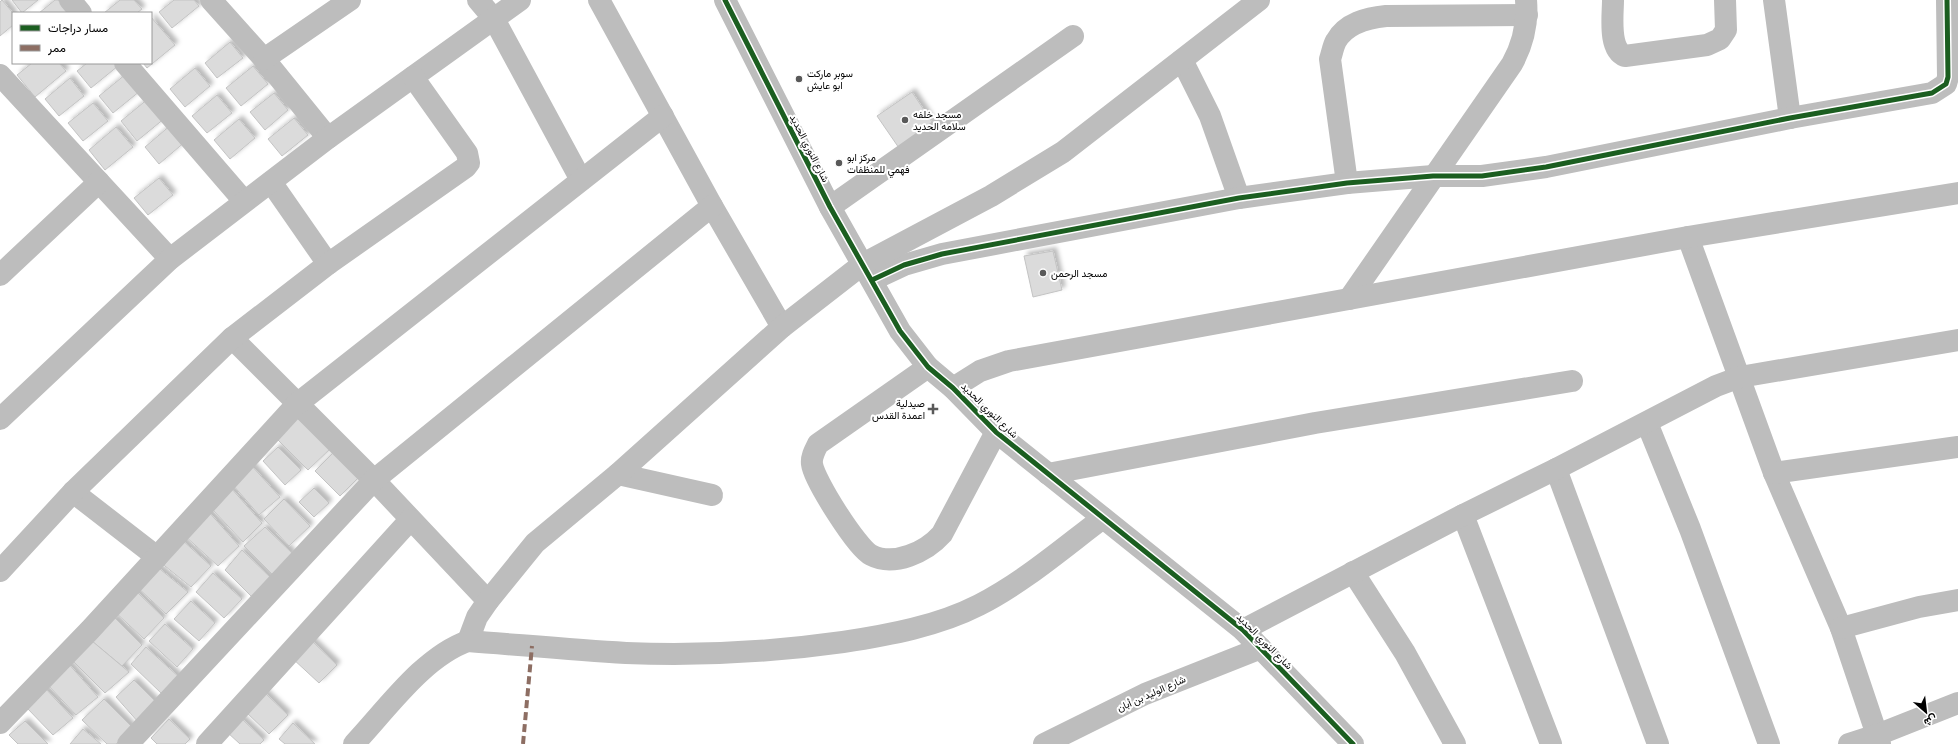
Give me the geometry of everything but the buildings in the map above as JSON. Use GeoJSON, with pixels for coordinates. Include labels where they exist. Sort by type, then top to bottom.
{"type":"FeatureCollection","features":[{"type":"Feature","properties":{"kind":"street"},"geometry":{"type":"LineString","coordinates":[[70,0],[80,12]]}},
{"type":"Feature","properties":{"kind":"street"},"geometry":{"type":"LineString","coordinates":[[211,0],[264,59],[328,138]]}},
{"type":"Feature","properties":{"kind":"street"},"geometry":{"type":"LineString","coordinates":[[264,59],[350,0]]}},
{"type":"Feature","properties":{"kind":"street"},"geometry":{"type":"LineString","coordinates":[[478,0],[494,19],[581,180]]}},
{"type":"Feature","properties":{"kind":"street"},"geometry":{"type":"LineString","coordinates":[[0,418],[170,259],[328,138],[520,0]]}},
{"type":"Feature","properties":{"kind":"street"},"geometry":{"type":"LineString","coordinates":[[599,0],[712,206],[782,327]]}},
{"type":"Feature","properties":{"kind":"street","name":"شارع النوري الحديد"},"geometry":{"type":"LineString","coordinates":[[725,0],[830,207],[900,331],[928,367],[953,388],[996,432],[1103,518],[1176,574],[1243,630],[1353,744]]}},
{"type":"Feature","properties":{"kind":"street"},"geometry":{"type":"LineString","coordinates":[[468,641],[477,617],[488,600],[535,543],[618,474],[782,327],[867,272],[1063,152],[1259,0]]}},
{"type":"Feature","properties":{"kind":"street"},"geometry":{"type":"LineString","coordinates":[[1613,0],[1614,39],[1618,50],[1625,56],[1707,45],[1720,39],[1726,30],[1725,0]]}},
{"type":"Feature","properties":{"kind":"street"},"geometry":{"type":"LineString","coordinates":[[1774,0],[1790,118]]}},
{"type":"Feature","properties":{"kind":"street"},"geometry":{"type":"LineString","coordinates":[[867,272],[904,265],[942,254],[1239,198],[1347,183],[1433,176],[1482,176],[1546,167],[1790,118],[1932,93],[1946,84],[1948,76],[1947,0]]}},
{"type":"Feature","properties":{"kind":"street"},"geometry":{"type":"LineString","coordinates":[[1347,183],[1330,60],[1336,41],[1344,31],[1368,18],[1527,7],[1524,36],[1512,64],[1349,299]]}},
{"type":"Feature","properties":{"kind":"street"},"geometry":{"type":"LineString","coordinates":[[830,207],[1073,36]]}},
{"type":"Feature","properties":{"kind":"street"},"geometry":{"type":"LineString","coordinates":[[1182,60],[1210,116],[1239,198]]}},
{"type":"Feature","properties":{"kind":"street"},"geometry":{"type":"LineString","coordinates":[[126,64],[244,201]]}},
{"type":"Feature","properties":{"kind":"street"},"geometry":{"type":"LineString","coordinates":[[0,75],[170,259]]}},
{"type":"Feature","properties":{"kind":"street"},"geometry":{"type":"LineString","coordinates":[[0,571],[73,492],[232,338],[328,264],[461,172],[469,162],[467,153],[413,77]]}},
{"type":"Feature","properties":{"kind":"street"},"geometry":{"type":"LineString","coordinates":[[0,723],[90,630],[297,404],[663,116]]}},
{"type":"Feature","properties":{"kind":"street"},"geometry":{"type":"LineString","coordinates":[[2,267],[100,182]]}},
{"type":"Feature","properties":{"kind":"street"},"geometry":{"type":"LineString","coordinates":[[272,182],[328,264]]}},
{"type":"Feature","properties":{"kind":"street"},"geometry":{"type":"LineString","coordinates":[[953,388],[980,371],[1009,361],[1688,237],[1958,193]]}},
{"type":"Feature","properties":{"kind":"street"},"geometry":{"type":"LineString","coordinates":[[128,744],[374,480],[712,206]]}},
{"type":"Feature","properties":{"kind":"street"},"geometry":{"type":"LineString","coordinates":[[1688,237],[1774,472],[1841,628],[1878,740]]}},
{"type":"Feature","properties":{"kind":"street"},"geometry":{"type":"LineString","coordinates":[[232,338],[374,480],[410,520],[488,600]]}},
{"type":"Feature","properties":{"kind":"street"},"geometry":{"type":"LineString","coordinates":[[1243,630],[1463,515],[1647,423],[1699,394],[1740,377],[1958,340]]}},
{"type":"Feature","properties":{"kind":"street"},"geometry":{"type":"LineString","coordinates":[[928,367],[818,444],[814,452],[811,462],[817,479],[843,522],[870,555],[882,559],[898,559],[921,551],[935,542],[942,534],[996,432]]}},
{"type":"Feature","properties":{"kind":"street"},"geometry":{"type":"LineString","coordinates":[[1048,474],[1315,423],[1572,381]]}},
{"type":"Feature","properties":{"kind":"street"},"geometry":{"type":"LineString","coordinates":[[1647,423],[1690,529],[1769,744]]}},
{"type":"Feature","properties":{"kind":"street"},"geometry":{"type":"LineString","coordinates":[[1774,472],[1958,447]]}},
{"type":"Feature","properties":{"kind":"street"},"geometry":{"type":"LineString","coordinates":[[1556,469],[1658,744]]}},
{"type":"Feature","properties":{"kind":"street"},"geometry":{"type":"LineString","coordinates":[[618,474],[712,495]]}},
{"type":"Feature","properties":{"kind":"street"},"geometry":{"type":"LineString","coordinates":[[73,492],[156,557]]}},
{"type":"Feature","properties":{"kind":"street"},"geometry":{"type":"LineString","coordinates":[[1463,515],[1550,744]]}},
{"type":"Feature","properties":{"kind":"street"},"geometry":{"type":"LineString","coordinates":[[354,744],[428,663],[452,646],[468,641],[626,653],[690,654],[797,648],[900,632],[943,619],[978,606],[1011,587],[1103,518]]}},
{"type":"Feature","properties":{"kind":"street"},"geometry":{"type":"LineString","coordinates":[[207,744],[410,520]]}},
{"type":"Feature","properties":{"kind":"street"},"geometry":{"type":"LineString","coordinates":[[1353,572],[1405,653],[1455,744]]}},
{"type":"Feature","properties":{"kind":"street"},"geometry":{"type":"LineString","coordinates":[[1841,628],[1919,607],[1958,600]]}},
{"type":"Feature","properties":{"kind":"street","name":"شارع الوليد بن أبان"},"geometry":{"type":"LineString","coordinates":[[1044,744],[1145,694],[1261,648]]}},
{"type":"Feature","properties":{"kind":"street"},"geometry":{"type":"LineString","coordinates":[[1850,744],[1878,740],[1958,704]]}},
{"type":"Feature","properties":{"kind":"marked path"},"geometry":{"type":"LineString","coordinates":[[523,744],[532,646]]}},
{"type":"Feature","properties":{"kind":"cycle path"},"geometry":{"type":"LineString","coordinates":[[725,0],[830,207],[900,331],[928,367],[953,388],[996,432],[1243,630],[1353,744]]}},
{"type":"Feature","properties":{"kind":"cycle path"},"geometry":{"type":"LineString","coordinates":[[872,280],[904,265],[942,254],[1239,198],[1347,183],[1433,176],[1482,176],[1546,167],[1790,118],[1932,93],[1946,84],[1948,77],[1947,0]]}},
{"type":"Feature","properties":{"kind":"place","name":"سوبر ماركت ابو عايش"},"geometry":{"type":"Point","coordinates":[799,79]}},
{"type":"Feature","properties":{"kind":"place","name":"مسجد خلفه سلامه الحديد"},"geometry":{"type":"Point","coordinates":[905,120]}},
{"type":"Feature","properties":{"kind":"place","name":"مركز ابو فهمي للمنظفات"},"geometry":{"type":"Point","coordinates":[839,163]}},
{"type":"Feature","properties":{"kind":"place","name":"مسجد الرحمن"},"geometry":{"type":"Point","coordinates":[1043,273]}},
{"type":"Feature","properties":{"kind":"place","name":"صيدلية اعمدة القدس"},"geometry":{"type":"Point","coordinates":[933,409]}}]}
